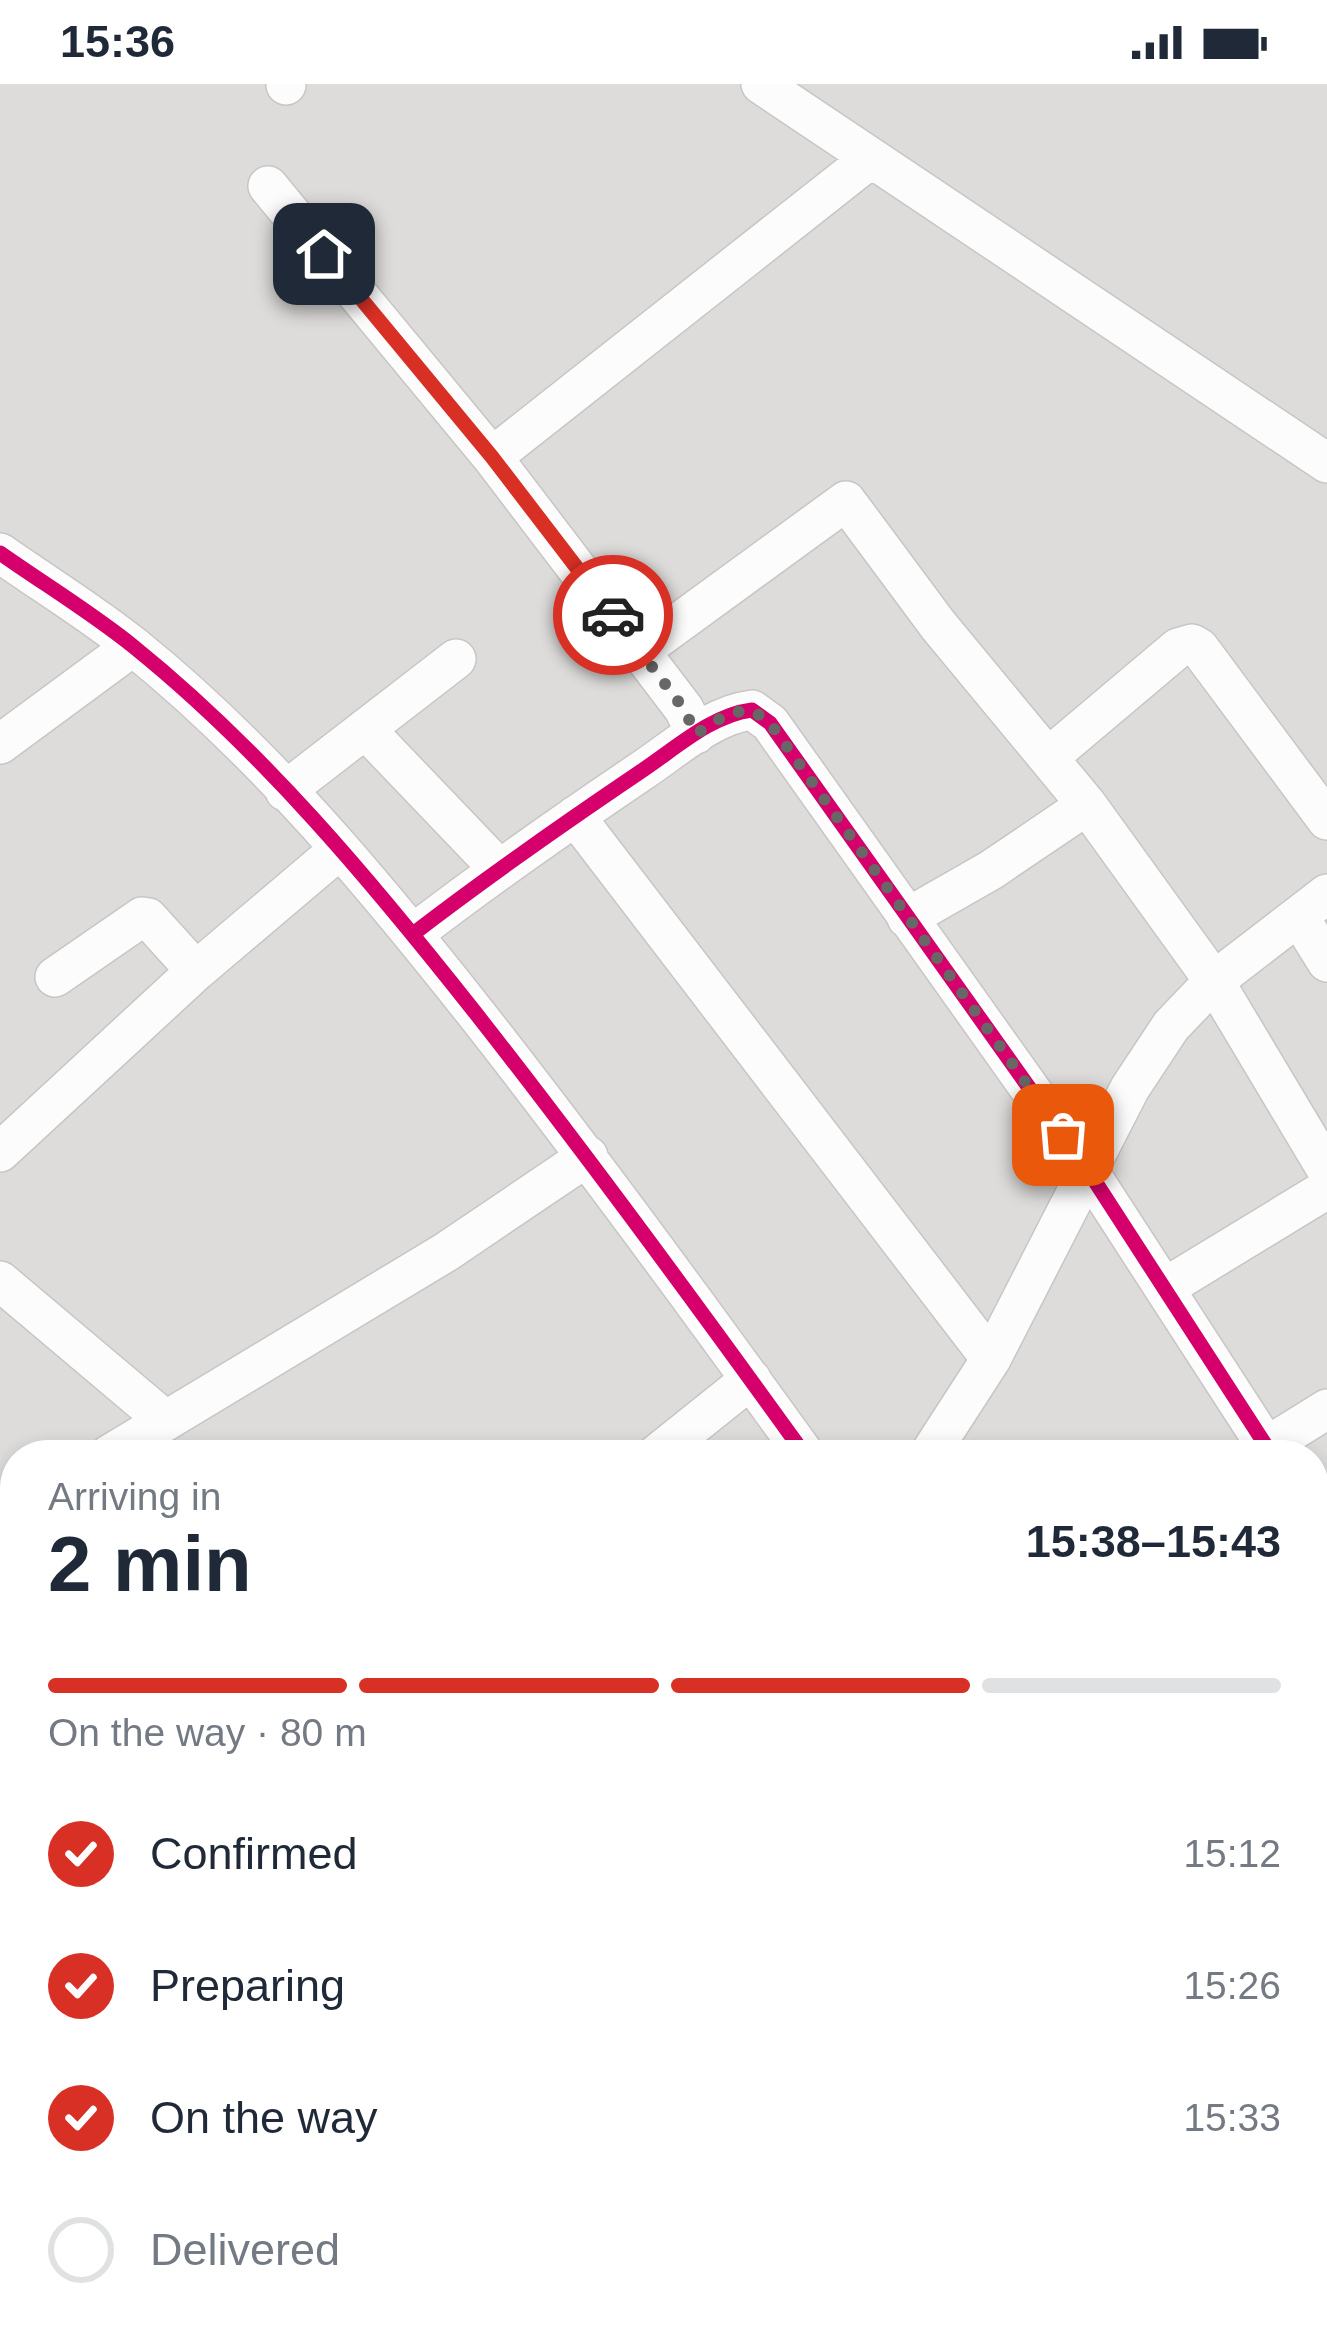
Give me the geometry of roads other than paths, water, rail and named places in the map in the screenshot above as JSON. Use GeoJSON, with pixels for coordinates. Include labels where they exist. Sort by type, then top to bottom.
{"type":"FeatureCollection","features":[{"type":"Feature","properties":{"kind":"street"},"geometry":{"type":"LineString","coordinates":[[774,88],[870,159],[1327,463]]}},
{"type":"Feature","properties":{"kind":"street"},"geometry":{"type":"LineString","coordinates":[[492,457],[870,159]]}},
{"type":"Feature","properties":{"kind":"street"},"geometry":{"type":"LineString","coordinates":[[268,186],[492,457],[684,709],[696,734]]}},
{"type":"Feature","properties":{"kind":"street"},"geometry":{"type":"LineString","coordinates":[[640,651],[845,501],[938,625],[1088,805],[1214,981],[1327,1170]]}},
{"type":"Feature","properties":{"kind":"street"},"geometry":{"type":"LineString","coordinates":[[0,553],[133,646],[235,738],[340,849],[588,1156],[795,1440]]}},
{"type":"Feature","properties":{"kind":"street"},"geometry":{"type":"LineString","coordinates":[[1050,756],[1178,648],[1192,644],[1327,820]]}},
{"type":"Feature","properties":{"kind":"street"},"geometry":{"type":"LineString","coordinates":[[0,744],[133,646]]}},
{"type":"Feature","properties":{"kind":"street"},"geometry":{"type":"LineString","coordinates":[[285,791],[456,659]]}},
{"type":"Feature","properties":{"kind":"street"},"geometry":{"type":"LineString","coordinates":[[413,934],[499,868],[696,734],[729,713],[752,710],[770,723],[1089,1172],[1166,1287],[1257,1440]]}},
{"type":"Feature","properties":{"kind":"street"},"geometry":{"type":"LineString","coordinates":[[365,729],[499,868]]}},
{"type":"Feature","properties":{"kind":"street"},"geometry":{"type":"LineString","coordinates":[[908,917],[992,870],[1088,805]]}},
{"type":"Feature","properties":{"kind":"street"},"geometry":{"type":"LineString","coordinates":[[575,816],[991,1359]]}},
{"type":"Feature","properties":{"kind":"street"},"geometry":{"type":"LineString","coordinates":[[0,1152],[196,971],[340,849]]}},
{"type":"Feature","properties":{"kind":"street"},"geometry":{"type":"LineString","coordinates":[[939,1440],[991,1359],[1130,1088],[1171,1026],[1214,981],[1313,905],[1327,962]]}},
{"type":"Feature","properties":{"kind":"street"},"geometry":{"type":"LineString","coordinates":[[55,976],[142,917],[196,971]]}},
{"type":"Feature","properties":{"kind":"street"},"geometry":{"type":"LineString","coordinates":[[133,1440],[446,1252],[588,1156]]}},
{"type":"Feature","properties":{"kind":"street"},"geometry":{"type":"LineString","coordinates":[[1166,1287],[1327,1189]]}},
{"type":"Feature","properties":{"kind":"street"},"geometry":{"type":"LineString","coordinates":[[0,1281],[166,1420]]}},
{"type":"Feature","properties":{"kind":"street"},"geometry":{"type":"LineString","coordinates":[[675,1440],[751,1379]]}},
{"type":"Feature","properties":{"kind":"street"},"geometry":{"type":"LineString","coordinates":[[1282,1440],[1327,1409]]}}]}
